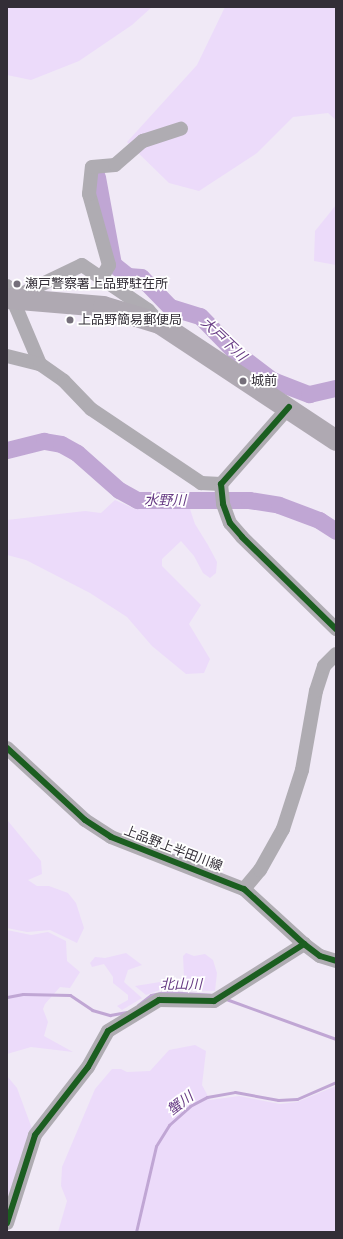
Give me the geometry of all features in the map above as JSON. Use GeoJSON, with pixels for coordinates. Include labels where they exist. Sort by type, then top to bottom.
{"type":"FeatureCollection","features":[{"type":"Feature","properties":{"kind":"highway"},"geometry":{"type":"LineString","coordinates":[[9,294],[103,306],[159,323],[289,407],[336,440]]}},
{"type":"Feature","properties":{"kind":"street"},"geometry":{"type":"LineString","coordinates":[[101,279],[109,265],[89,194],[92,167],[115,165],[143,141],[181,130]]}},
{"type":"Feature","properties":{"kind":"street"},"geometry":{"type":"LineString","coordinates":[[40,364],[9,294],[82,265],[148,310],[159,323]]}},
{"type":"Feature","properties":{"kind":"street"},"geometry":{"type":"LineString","coordinates":[[7,356],[40,364],[64,381],[91,409],[201,483],[221,486]]}},
{"type":"Feature","properties":{"kind":"street"},"geometry":{"type":"LineString","coordinates":[[289,407],[221,486],[223,504],[230,522],[242,537],[336,629]]}},
{"type":"Feature","properties":{"kind":"street"},"geometry":{"type":"LineString","coordinates":[[244,889],[260,870],[283,829],[302,770],[316,691],[324,666],[336,654]]}},
{"type":"Feature","properties":{"kind":"street","name":"上品野上半田川線"},"geometry":{"type":"LineString","coordinates":[[7,748],[85,820],[111,837],[244,889],[304,944],[320,956],[336,961]]}},
{"type":"Feature","properties":{"kind":"street"},"geometry":{"type":"LineString","coordinates":[[7,1223],[35,1135],[76,1084],[108,1031],[159,1000],[219,997],[304,944]]}},
{"type":"Feature","properties":{"kind":"shaded area"},"geometry":{"type":"Polygon","coordinates":[[[7,7],[152,7],[132,25],[79,61],[31,80],[7,75],[7,7]]]}},
{"type":"Feature","properties":{"kind":"shaded area"},"geometry":{"type":"Polygon","coordinates":[[[225,7],[336,7],[336,120],[328,113],[293,117],[257,153],[199,191],[169,183],[127,142],[197,65],[225,7]]]}},
{"type":"Feature","properties":{"kind":"shaded area"},"geometry":{"type":"Polygon","coordinates":[[[336,205],[336,265],[314,261],[315,231],[336,205]]]}},
{"type":"Feature","properties":{"kind":"shaded area"},"geometry":{"type":"Polygon","coordinates":[[[115,500],[135,509],[190,509],[195,524],[217,562],[216,573],[210,578],[203,573],[194,556],[181,541],[162,559],[162,566],[201,605],[189,624],[210,659],[204,673],[186,674],[152,646],[127,617],[90,593],[26,560],[7,555],[7,520],[85,511],[101,513],[115,500]]]}},
{"type":"Feature","properties":{"kind":"shaded area"},"geometry":{"type":"Polygon","coordinates":[[[8,821],[41,861],[42,874],[28,880],[37,886],[49,886],[68,893],[76,903],[84,928],[77,943],[50,930],[27,932],[7,928],[8,821]]]}},
{"type":"Feature","properties":{"kind":"shaded area"},"geometry":{"type":"Polygon","coordinates":[[[7,930],[31,935],[48,932],[66,941],[67,961],[80,972],[70,988],[60,987],[45,1004],[43,1009],[48,1022],[44,1036],[73,1052],[31,1047],[7,1054],[7,930]]]}},
{"type":"Feature","properties":{"kind":"shaded area"},"geometry":{"type":"Polygon","coordinates":[[[126,953],[142,965],[128,970],[124,982],[142,998],[122,1010],[117,1006],[128,1000],[128,995],[113,983],[113,977],[104,964],[92,967],[90,963],[95,957],[105,958],[126,953]]]}},
{"type":"Feature","properties":{"kind":"shaded area"},"geometry":{"type":"Polygon","coordinates":[[[186,953],[194,956],[205,954],[213,960],[217,973],[215,991],[163,989],[146,995],[135,986],[179,979],[184,976],[183,956],[186,953]]]}},
{"type":"Feature","properties":{"kind":"shaded area"},"geometry":{"type":"Polygon","coordinates":[[[195,1045],[206,1051],[202,1085],[210,1100],[239,1096],[280,1104],[297,1102],[336,1086],[336,1232],[58,1232],[67,1201],[61,1186],[62,1167],[95,1089],[112,1069],[121,1069],[127,1072],[150,1071],[169,1050],[195,1045]]]}},
{"type":"Feature","properties":{"kind":"shaded area"},"geometry":{"type":"Polygon","coordinates":[[[7,1076],[17,1088],[34,1134],[7,1212],[7,1076]]]}},
{"type":"Feature","properties":{"kind":"waterway","name":"大戸下川"},"geometry":{"type":"LineString","coordinates":[[97,177],[113,264],[128,276],[141,277],[170,307],[200,316],[235,352],[272,380],[309,394],[336,388]]}},
{"type":"Feature","properties":{"kind":"waterway","name":"水野川"},"geometry":{"type":"LineString","coordinates":[[7,450],[44,441],[61,444],[77,453],[119,490],[137,500],[249,500],[279,505],[319,520],[336,531]]}},
{"type":"Feature","properties":{"kind":"waterway","name":"北山川"},"geometry":{"type":"LineString","coordinates":[[138,1005],[151,995],[165,992],[215,995]]}},
{"type":"Feature","properties":{"kind":"waterway","name":"北山川"},"geometry":{"type":"LineString","coordinates":[[7,997],[23,994],[70,995],[92,1010],[110,1015],[127,1012]]}},
{"type":"Feature","properties":{"kind":"waterway","name":"北山川"},"geometry":{"type":"LineString","coordinates":[[226,999],[336,1039]]}},
{"type":"Feature","properties":{"kind":"waterway","name":"蟹川"},"geometry":{"type":"LineString","coordinates":[[136,1232],[156,1146],[169,1125],[190,1106],[207,1097],[235,1092],[278,1100],[297,1099],[336,1082]]}},
{"type":"Feature","properties":{"kind":"cycle path"},"geometry":{"type":"LineString","coordinates":[[289,407],[221,484],[223,504],[230,523],[242,537],[336,629]]}},
{"type":"Feature","properties":{"kind":"cycle path"},"geometry":{"type":"LineString","coordinates":[[7,748],[85,820],[111,837],[244,889],[304,944],[320,956],[336,961]]}},
{"type":"Feature","properties":{"kind":"cycle path"},"geometry":{"type":"LineString","coordinates":[[7,1223],[35,1135],[88,1067],[108,1031],[159,1000],[214,1001],[304,944]]}},
{"type":"Feature","properties":{"kind":"place","name":"瀬戸警察署上品野駐在所"},"geometry":{"type":"Point","coordinates":[17,284]}},
{"type":"Feature","properties":{"kind":"place","name":"上品野簡易郵便局"},"geometry":{"type":"Point","coordinates":[70,320]}},
{"type":"Feature","properties":{"kind":"place","name":"城前"},"geometry":{"type":"Point","coordinates":[243,381]}}]}
